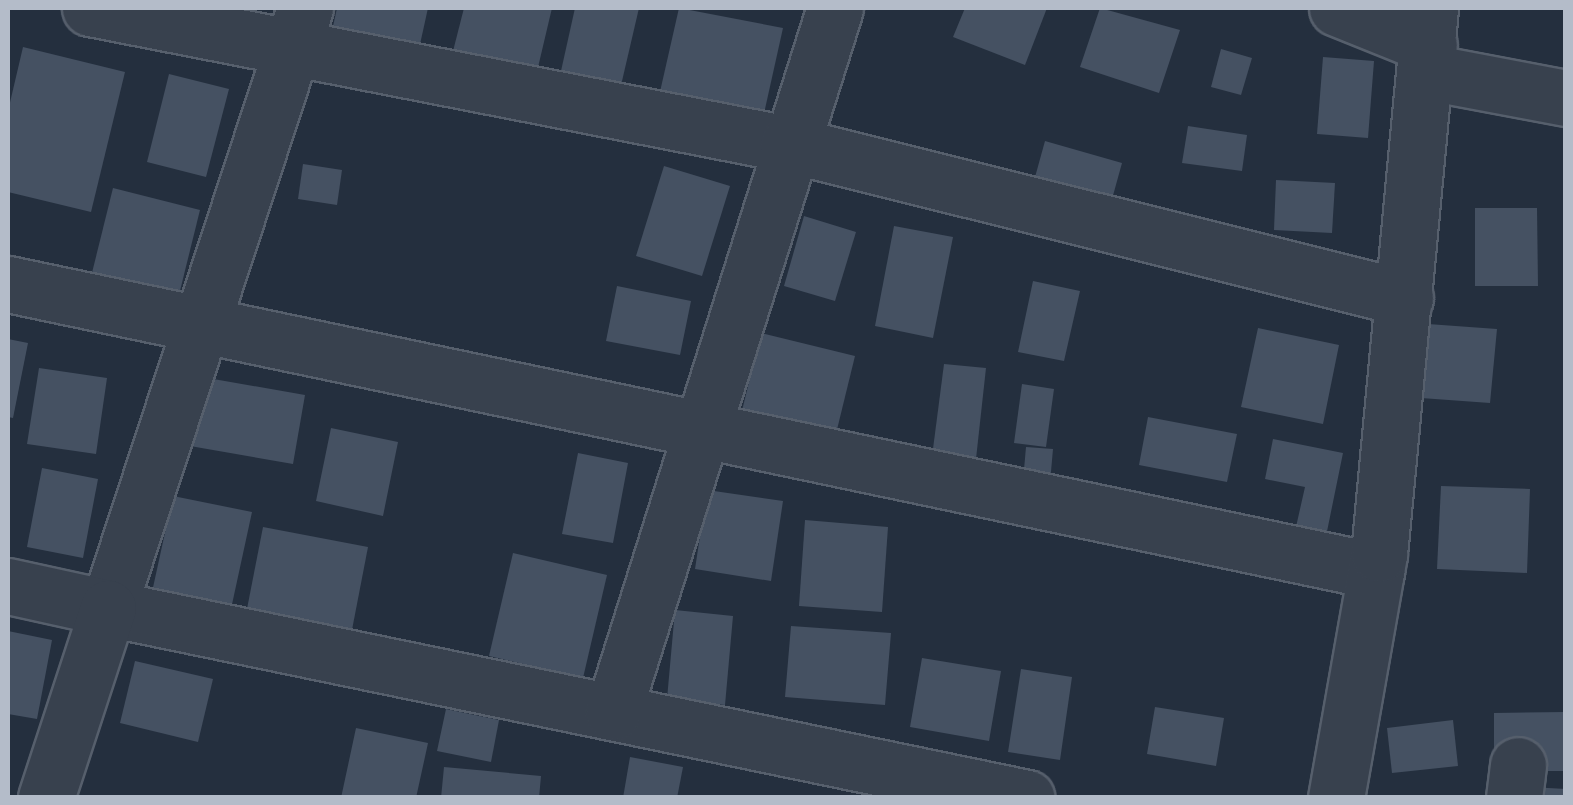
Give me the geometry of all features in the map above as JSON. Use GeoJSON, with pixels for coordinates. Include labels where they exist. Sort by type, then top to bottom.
{"type":"FeatureCollection","features":[{"type":"Feature","properties":{"kind":"street"},"geometry":{"type":"LineString","coordinates":[[90,8],[298,27],[1405,298]]}},
{"type":"Feature","properties":{"kind":"street"},"geometry":{"type":"LineString","coordinates":[[614,712],[788,144],[835,8]]}},
{"type":"Feature","properties":{"kind":"street"},"geometry":{"type":"LineString","coordinates":[[1337,8],[1566,98]]}},
{"type":"Feature","properties":{"kind":"street"},"geometry":{"type":"LineString","coordinates":[[46,798],[197,324],[298,27]]}},
{"type":"Feature","properties":{"kind":"street"},"geometry":{"type":"LineString","coordinates":[[1336,798],[1376,572],[1429,41]]}},
{"type":"Feature","properties":{"kind":"street"},"geometry":{"type":"LineString","coordinates":[[8,284],[1376,572]]}},
{"type":"Feature","properties":{"kind":"street"},"geometry":{"type":"LineString","coordinates":[[8,586],[1027,798]]}},
{"type":"Feature","properties":{"kind":"building"},"geometry":{"type":"Polygon","coordinates":[[[337,8],[428,8],[417,58],[330,40],[337,8]]]}},
{"type":"Feature","properties":{"kind":"building"},"geometry":{"type":"Polygon","coordinates":[[[464,8],[552,8],[535,80],[451,59],[464,8]]]}},
{"type":"Feature","properties":{"kind":"building"},"geometry":{"type":"Polygon","coordinates":[[[575,8],[639,8],[619,94],[559,80],[575,8]]]}},
{"type":"Feature","properties":{"kind":"building"},"geometry":{"type":"Polygon","coordinates":[[[679,8],[783,28],[761,127],[657,105],[679,8]]]}},
{"type":"Feature","properties":{"kind":"building"},"geometry":{"type":"Polygon","coordinates":[[[965,8],[1047,8],[1025,65],[953,37],[965,8]]]}},
{"type":"Feature","properties":{"kind":"building"},"geometry":{"type":"Polygon","coordinates":[[[1100,8],[1180,30],[1159,93],[1080,67],[1100,8]]]}},
{"type":"Feature","properties":{"kind":"building"},"geometry":{"type":"Polygon","coordinates":[[[23,47],[125,72],[91,212],[8,192],[8,111],[23,47]]]}},
{"type":"Feature","properties":{"kind":"building"},"geometry":{"type":"Polygon","coordinates":[[[1221,49],[1252,58],[1241,95],[1211,87],[1221,49]]]}},
{"type":"Feature","properties":{"kind":"building"},"geometry":{"type":"Polygon","coordinates":[[[1323,57],[1374,61],[1368,138],[1317,134],[1323,57]]]}},
{"type":"Feature","properties":{"kind":"building"},"geometry":{"type":"Polygon","coordinates":[[[169,74],[229,89],[206,177],[147,162],[169,74]]]}},
{"type":"Feature","properties":{"kind":"building"},"geometry":{"type":"Polygon","coordinates":[[[1188,126],[1247,135],[1242,171],[1182,163],[1188,126]]]}},
{"type":"Feature","properties":{"kind":"building"},"geometry":{"type":"Polygon","coordinates":[[[1045,141],[1122,163],[1109,210],[1032,188],[1045,141]]]}},
{"type":"Feature","properties":{"kind":"building"},"geometry":{"type":"Polygon","coordinates":[[[303,164],[342,170],[337,205],[298,199],[303,164]]]}},
{"type":"Feature","properties":{"kind":"building"},"geometry":{"type":"Polygon","coordinates":[[[664,166],[730,186],[702,276],[636,256],[664,166]]]}},
{"type":"Feature","properties":{"kind":"building"},"geometry":{"type":"Polygon","coordinates":[[[1276,180],[1335,183],[1332,233],[1274,230],[1276,180]]]}},
{"type":"Feature","properties":{"kind":"building"},"geometry":{"type":"Polygon","coordinates":[[[113,188],[200,210],[175,311],[88,289],[113,188]]]}},
{"type":"Feature","properties":{"kind":"building"},"geometry":{"type":"Polygon","coordinates":[[[1475,208],[1537,208],[1538,286],[1475,286],[1475,208]]]}},
{"type":"Feature","properties":{"kind":"building"},"geometry":{"type":"Polygon","coordinates":[[[804,216],[856,232],[835,301],[784,286],[804,216]]]}},
{"type":"Feature","properties":{"kind":"building"},"geometry":{"type":"Polygon","coordinates":[[[894,226],[953,237],[933,338],[875,326],[894,226]]]}},
{"type":"Feature","properties":{"kind":"building"},"geometry":{"type":"Polygon","coordinates":[[[1033,281],[1080,291],[1064,361],[1018,352],[1033,281]]]}},
{"type":"Feature","properties":{"kind":"building"},"geometry":{"type":"Polygon","coordinates":[[[617,286],[691,301],[680,355],[606,341],[617,286]]]}},
{"type":"Feature","properties":{"kind":"building"},"geometry":{"type":"Polygon","coordinates":[[[1428,324],[1497,329],[1490,403],[1421,398],[1428,324]]]}},
{"type":"Feature","properties":{"kind":"building"},"geometry":{"type":"Polygon","coordinates":[[[1258,328],[1339,345],[1323,424],[1241,407],[1258,328]]]}},
{"type":"Feature","properties":{"kind":"building"},"geometry":{"type":"Polygon","coordinates":[[[761,333],[855,356],[832,450],[738,427],[761,333]]]}},
{"type":"Feature","properties":{"kind":"building"},"geometry":{"type":"Polygon","coordinates":[[[8,339],[28,343],[13,418],[8,417],[8,339]]]}},
{"type":"Feature","properties":{"kind":"building"},"geometry":{"type":"Polygon","coordinates":[[[944,364],[986,368],[974,477],[930,472],[944,364]]]}},
{"type":"Feature","properties":{"kind":"building"},"geometry":{"type":"Polygon","coordinates":[[[39,368],[107,378],[96,454],[27,444],[39,368]]]}},
{"type":"Feature","properties":{"kind":"building"},"geometry":{"type":"Polygon","coordinates":[[[202,377],[305,395],[293,464],[190,446],[202,377]]]}},
{"type":"Feature","properties":{"kind":"building"},"geometry":{"type":"Polygon","coordinates":[[[1022,384],[1054,389],[1046,447],[1014,443],[1022,384]]]}},
{"type":"Feature","properties":{"kind":"building"},"geometry":{"type":"Polygon","coordinates":[[[1148,417],[1237,434],[1227,482],[1139,465],[1148,417]]]}},
{"type":"Feature","properties":{"kind":"building"},"geometry":{"type":"Polygon","coordinates":[[[331,428],[398,442],[383,516],[316,501],[331,428]]]}},
{"type":"Feature","properties":{"kind":"building"},"geometry":{"type":"Polygon","coordinates":[[[1273,439],[1343,453],[1322,556],[1291,549],[1305,487],[1265,479],[1273,439]]]}},
{"type":"Feature","properties":{"kind":"building"},"geometry":{"type":"Polygon","coordinates":[[[1026,447],[1053,449],[1049,494],[1022,492],[1026,447]]]}},
{"type":"Feature","properties":{"kind":"building"},"geometry":{"type":"Polygon","coordinates":[[[578,453],[628,463],[613,543],[562,534],[578,453]]]}},
{"type":"Feature","properties":{"kind":"building"},"geometry":{"type":"Polygon","coordinates":[[[42,468],[98,479],[83,558],[27,547],[42,468]]]}},
{"type":"Feature","properties":{"kind":"building"},"geometry":{"type":"Polygon","coordinates":[[[1441,486],[1530,489],[1527,573],[1437,569],[1441,486]]]}},
{"type":"Feature","properties":{"kind":"building"},"geometry":{"type":"Polygon","coordinates":[[[707,490],[783,501],[771,581],[695,569],[707,490]]]}},
{"type":"Feature","properties":{"kind":"building"},"geometry":{"type":"Polygon","coordinates":[[[173,496],[252,512],[231,609],[152,592],[173,496]]]}},
{"type":"Feature","properties":{"kind":"building"},"geometry":{"type":"Polygon","coordinates":[[[805,520],[888,527],[882,612],[799,606],[805,520]]]}},
{"type":"Feature","properties":{"kind":"building"},"geometry":{"type":"Polygon","coordinates":[[[263,527],[368,547],[351,635],[246,614],[263,527]]]}},
{"type":"Feature","properties":{"kind":"building"},"geometry":{"type":"Polygon","coordinates":[[[513,553],[607,575],[583,678],[489,656],[513,553]]]}},
{"type":"Feature","properties":{"kind":"building"},"geometry":{"type":"Polygon","coordinates":[[[675,610],[733,616],[725,705],[667,699],[675,610]]]}},
{"type":"Feature","properties":{"kind":"building"},"geometry":{"type":"Polygon","coordinates":[[[791,626],[891,633],[885,705],[785,697],[791,626]]]}},
{"type":"Feature","properties":{"kind":"building"},"geometry":{"type":"Polygon","coordinates":[[[8,631],[52,640],[37,719],[8,714],[8,631]]]}},
{"type":"Feature","properties":{"kind":"building"},"geometry":{"type":"Polygon","coordinates":[[[922,658],[1001,671],[989,741],[910,727],[922,658]]]}},
{"type":"Feature","properties":{"kind":"building"},"geometry":{"type":"Polygon","coordinates":[[[135,661],[213,679],[198,742],[120,723],[135,661]]]}},
{"type":"Feature","properties":{"kind":"building"},"geometry":{"type":"Polygon","coordinates":[[[1021,669],[1072,677],[1060,760],[1008,752],[1021,669]]]}},
{"type":"Feature","properties":{"kind":"building"},"geometry":{"type":"Polygon","coordinates":[[[1155,707],[1224,718],[1216,766],[1147,754],[1155,707]]]}},
{"type":"Feature","properties":{"kind":"building"},"geometry":{"type":"Polygon","coordinates":[[[446,709],[499,720],[491,762],[437,751],[446,709]]]}},
{"type":"Feature","properties":{"kind":"building"},"geometry":{"type":"Polygon","coordinates":[[[1566,712],[1566,771],[1494,771],[1494,713],[1566,712]]]}},
{"type":"Feature","properties":{"kind":"building"},"geometry":{"type":"Polygon","coordinates":[[[1453,720],[1458,766],[1392,773],[1387,728],[1453,720]]]}},
{"type":"Feature","properties":{"kind":"building"},"geometry":{"type":"Polygon","coordinates":[[[356,728],[428,743],[416,798],[341,798],[356,728]]]}},
{"type":"Feature","properties":{"kind":"building"},"geometry":{"type":"Polygon","coordinates":[[[630,757],[683,767],[677,798],[623,798],[630,757]]]}},
{"type":"Feature","properties":{"kind":"building"},"geometry":{"type":"Polygon","coordinates":[[[444,767],[541,776],[539,798],[441,798],[444,767]]]}},
{"type":"Feature","properties":{"kind":"building"},"geometry":{"type":"Polygon","coordinates":[[[1530,787],[1566,789],[1566,798],[1529,798],[1530,787]]]}}]}
